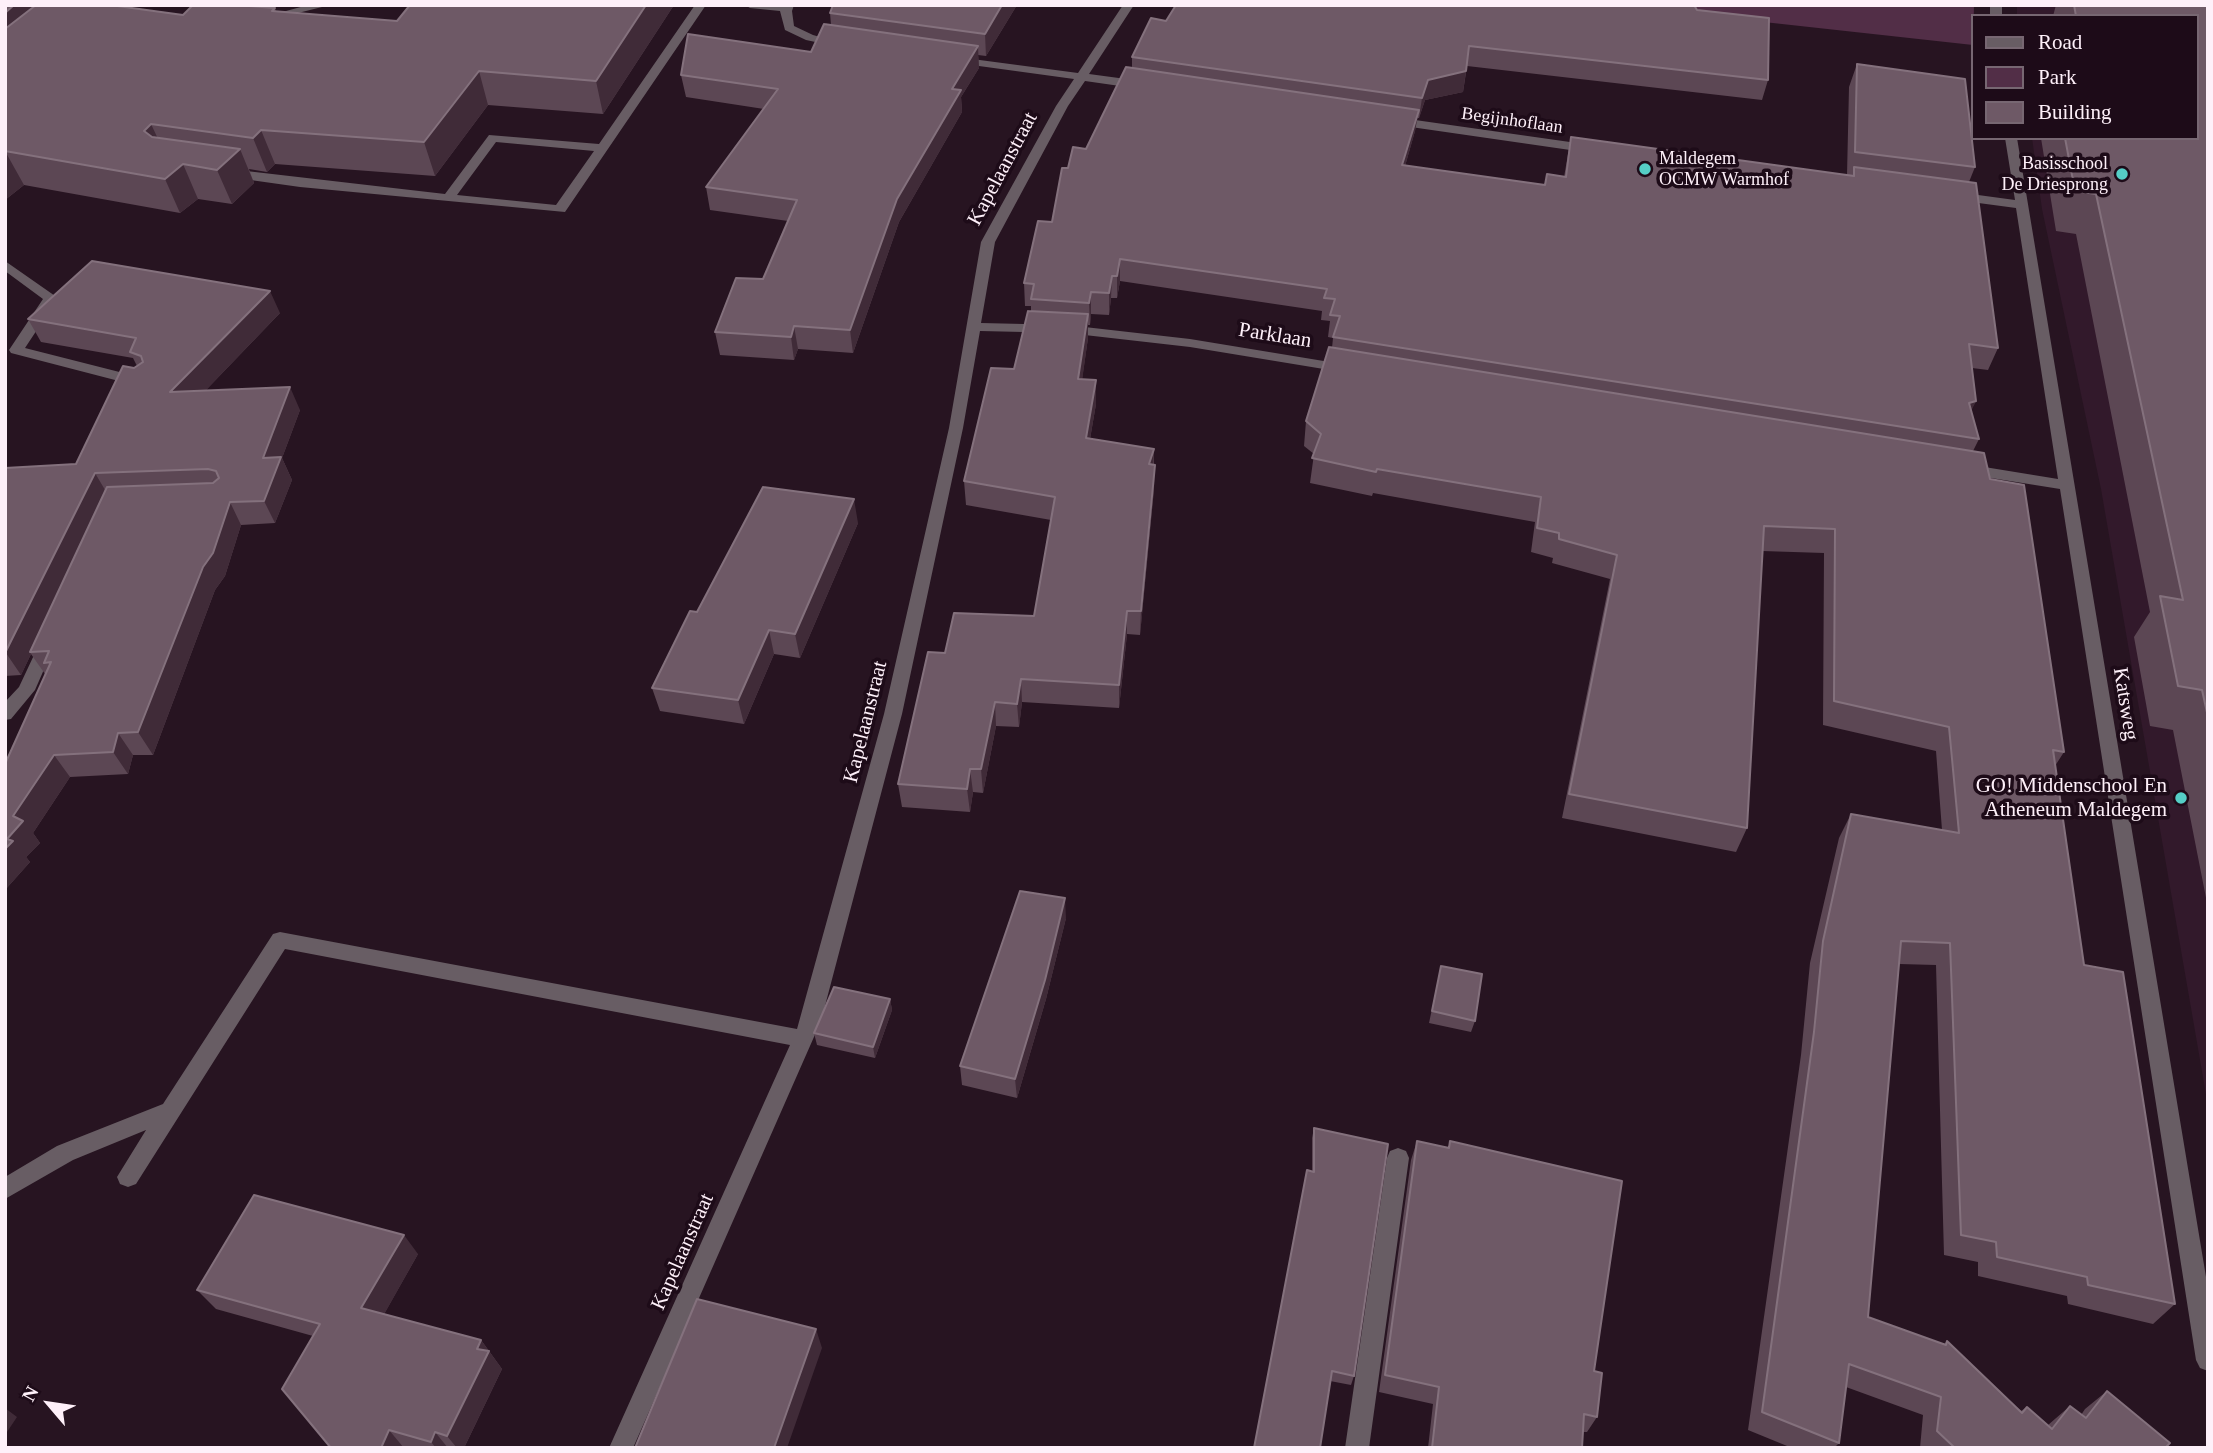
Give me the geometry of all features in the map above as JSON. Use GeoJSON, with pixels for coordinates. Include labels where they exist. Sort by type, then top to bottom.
{"type":"FeatureCollection","features":[{"type":"Feature","properties":{"kind":"street"},"geometry":{"type":"LineString","coordinates":[[256,20],[325,5]]}},
{"type":"Feature","properties":{"kind":"street"},"geometry":{"type":"LineString","coordinates":[[221,172],[300,183],[560,209],[701,5]]}},
{"type":"Feature","properties":{"kind":"street"},"geometry":{"type":"LineString","coordinates":[[750,5],[788,7],[789,27],[810,38],[850,45]]}},
{"type":"Feature","properties":{"kind":"street","name":"Kapelaanstraat"},"geometry":{"type":"LineString","coordinates":[[621,1448],[811,1021],[893,714],[956,428],[988,242],[1062,106],[1129,5]]}},
{"type":"Feature","properties":{"kind":"street"},"geometry":{"type":"LineString","coordinates":[[943,58],[1150,86]]}},
{"type":"Feature","properties":{"kind":"street","name":"Begijnhoflaan"},"geometry":{"type":"LineString","coordinates":[[1380,119],[1611,152]]}},
{"type":"Feature","properties":{"kind":"street"},"geometry":{"type":"LineString","coordinates":[[448,198],[493,138],[603,148]]}},
{"type":"Feature","properties":{"kind":"street","name":"Katsweg"},"geometry":{"type":"LineString","coordinates":[[2011,140],[2208,1360]]}},
{"type":"Feature","properties":{"kind":"street"},"geometry":{"type":"LineString","coordinates":[[1940,194],[2022,205]]}},
{"type":"Feature","properties":{"kind":"street"},"geometry":{"type":"LineString","coordinates":[[5,265],[51,298],[16,349],[145,383]]}},
{"type":"Feature","properties":{"kind":"street","name":"Parklaan"},"geometry":{"type":"LineString","coordinates":[[973,327],[1067,329],[1190,343],[1365,372]]}},
{"type":"Feature","properties":{"kind":"street"},"geometry":{"type":"LineString","coordinates":[[1948,466],[2066,485]]}},
{"type":"Feature","properties":{"kind":"street"},"geometry":{"type":"LineString","coordinates":[[5,714],[26,690],[55,627]]}},
{"type":"Feature","properties":{"kind":"street"},"geometry":{"type":"LineString","coordinates":[[128,1177],[280,940],[803,1039]]}},
{"type":"Feature","properties":{"kind":"street"},"geometry":{"type":"LineString","coordinates":[[5,1189],[65,1153],[169,1111]]}},
{"type":"Feature","properties":{"kind":"street"},"geometry":{"type":"LineString","coordinates":[[1357,1448],[1398,1158]]}},
{"type":"Feature","properties":{"kind":"shaded area","name":"GO! Middenschool En Atheneum Maldegem"},"geometry":{"type":"Polygon","coordinates":[[[2017,5],[2208,5],[2208,1106],[2101,489],[2042,209],[2032,140],[2199,140],[2199,14],[2017,14],[2017,5]]]}},
{"type":"Feature","properties":{"kind":"green space"},"geometry":{"type":"Polygon","coordinates":[[[1609,5],[1974,5],[1972,45],[1609,5]]]}},
{"type":"Feature","properties":{"kind":"building"},"geometry":{"type":"Polygon","coordinates":[[[5,5],[14,5],[5,13],[5,5]]]}},
{"type":"Feature","properties":{"kind":"building"},"geometry":{"type":"Polygon","coordinates":[[[36,5],[110,5],[183,15],[193,5],[236,5],[275,8],[272,11],[397,21],[410,5],[646,5],[596,81],[479,71],[424,142],[261,130],[253,138],[151,124],[144,131],[152,137],[240,149],[217,170],[183,164],[165,179],[5,151],[5,29],[36,5]]]}},
{"type":"Feature","properties":{"kind":"building"},"geometry":{"type":"Polygon","coordinates":[[[833,5],[1002,5],[985,34],[830,13],[833,5]]]}},
{"type":"Feature","properties":{"kind":"building"},"geometry":{"type":"Polygon","coordinates":[[[1176,5],[1694,5],[1697,10],[1769,18],[1768,80],[1469,46],[1466,71],[1428,80],[1422,98],[1132,57],[1151,18],[1166,21],[1176,5]]]}},
{"type":"Feature","properties":{"kind":"building"},"geometry":{"type":"Polygon","coordinates":[[[2074,5],[2208,5],[2208,717],[2202,690],[2178,686],[2160,596],[2183,600],[2096,194],[2075,191],[2065,140],[2199,140],[2199,14],[2076,14],[2074,5]]]}},
{"type":"Feature","properties":{"kind":"building"},"geometry":{"type":"Polygon","coordinates":[[[824,24],[978,46],[952,89],[961,90],[897,199],[850,330],[794,326],[791,337],[715,332],[736,278],[763,279],[797,200],[706,187],[778,89],[681,75],[688,34],[811,52],[824,24]]]}},
{"type":"Feature","properties":{"kind":"building"},"geometry":{"type":"Polygon","coordinates":[[[1857,64],[1965,79],[1975,167],[1855,152],[1857,64]]]}},
{"type":"Feature","properties":{"kind":"building"},"geometry":{"type":"Polygon","coordinates":[[[1126,67],[1419,110],[1402,165],[1545,185],[1547,174],[1566,177],[1571,137],[1854,176],[1854,167],[1976,183],[1998,348],[1969,344],[1976,401],[1969,403],[1979,439],[1333,337],[1340,316],[1330,315],[1335,299],[1324,298],[1327,289],[1120,259],[1117,276],[1112,276],[1109,293],[1091,292],[1089,303],[1031,299],[1034,284],[1024,283],[1038,221],[1052,222],[1062,168],[1068,168],[1073,147],[1086,149],[1126,67]]]}},
{"type":"Feature","properties":{"kind":"building"},"geometry":{"type":"Polygon","coordinates":[[[92,261],[270,291],[170,392],[290,387],[263,458],[281,457],[264,501],[230,502],[213,553],[203,567],[138,732],[118,733],[113,752],[54,755],[13,816],[23,821],[7,839],[13,841],[5,849],[5,764],[51,662],[44,663],[49,651],[30,652],[107,487],[213,483],[219,478],[216,471],[208,469],[95,473],[5,653],[5,468],[76,464],[123,366],[134,368],[143,362],[141,356],[130,352],[136,338],[28,319],[92,261]]]}},
{"type":"Feature","properties":{"kind":"building"},"geometry":{"type":"Polygon","coordinates":[[[1028,311],[1088,314],[1078,379],[1096,380],[1086,438],[1154,449],[1149,464],[1155,465],[1141,611],[1127,611],[1119,685],[1021,679],[1017,704],[995,702],[981,769],[970,769],[967,789],[898,784],[928,652],[945,653],[954,613],[1034,616],[1055,497],[964,481],[991,368],[1014,369],[1028,311]]]}},
{"type":"Feature","properties":{"kind":"building"},"geometry":{"type":"Polygon","coordinates":[[[1329,347],[1984,453],[1990,479],[2024,485],[2064,752],[2053,750],[2084,965],[2123,972],[2175,1304],[2088,1285],[2087,1277],[1997,1257],[1996,1242],[1961,1235],[1950,943],[1901,941],[1868,1317],[1946,1345],[1947,1341],[2022,1413],[2027,1407],[2052,1429],[2070,1406],[2086,1418],[2107,1391],[2170,1443],[2165,1448],[1955,1448],[1937,1431],[1941,1397],[1849,1364],[1839,1443],[1762,1412],[1814,1032],[1823,941],[1851,814],[1959,833],[1949,727],[1834,701],[1835,529],[1764,526],[1747,828],[1569,794],[1617,555],[1559,539],[1559,533],[1537,528],[1541,497],[1377,469],[1376,472],[1312,458],[1321,434],[1306,421],[1329,347]]]}},
{"type":"Feature","properties":{"kind":"building"},"geometry":{"type":"Polygon","coordinates":[[[763,487],[854,499],[795,634],[769,630],[738,700],[652,688],[690,611],[697,612],[763,487]]]}},
{"type":"Feature","properties":{"kind":"building"},"geometry":{"type":"Polygon","coordinates":[[[1020,891],[1065,898],[1045,980],[1015,1079],[960,1066],[1020,891]]]}},
{"type":"Feature","properties":{"kind":"building"},"geometry":{"type":"Polygon","coordinates":[[[1441,966],[1482,974],[1475,1021],[1432,1011],[1441,966]]]}},
{"type":"Feature","properties":{"kind":"building"},"geometry":{"type":"Polygon","coordinates":[[[834,987],[890,999],[873,1047],[814,1033],[834,987]]]}},
{"type":"Feature","properties":{"kind":"building"},"geometry":{"type":"Polygon","coordinates":[[[1314,1128],[1388,1144],[1354,1376],[1332,1371],[1320,1448],[1254,1448],[1307,1170],[1314,1172],[1314,1128]]]}},
{"type":"Feature","properties":{"kind":"building"},"geometry":{"type":"Polygon","coordinates":[[[1417,1141],[1449,1148],[1450,1141],[1622,1181],[1594,1371],[1602,1373],[1597,1417],[1584,1414],[1582,1448],[1432,1448],[1439,1387],[1385,1375],[1417,1141]]]}},
{"type":"Feature","properties":{"kind":"building"},"geometry":{"type":"Polygon","coordinates":[[[254,1195],[404,1235],[361,1308],[481,1340],[477,1349],[489,1351],[447,1436],[435,1432],[431,1442],[389,1430],[381,1448],[331,1448],[282,1389],[320,1324],[197,1290],[254,1195]]]}},
{"type":"Feature","properties":{"kind":"building"},"geometry":{"type":"Polygon","coordinates":[[[697,1299],[816,1329],[774,1448],[635,1448],[697,1299]]]}},
{"type":"Feature","properties":{"kind":"place","name":"Maldegem OCMW Warmhof"},"geometry":{"type":"Point","coordinates":[1645,169]}},
{"type":"Feature","properties":{"kind":"place","name":"Basisschool De Driesprong"},"geometry":{"type":"Point","coordinates":[2122,174]}},
{"type":"Feature","properties":{"kind":"place","name":"GO! Middenschool En Atheneum Maldegem"},"geometry":{"type":"Point","coordinates":[2181,798]}}]}
